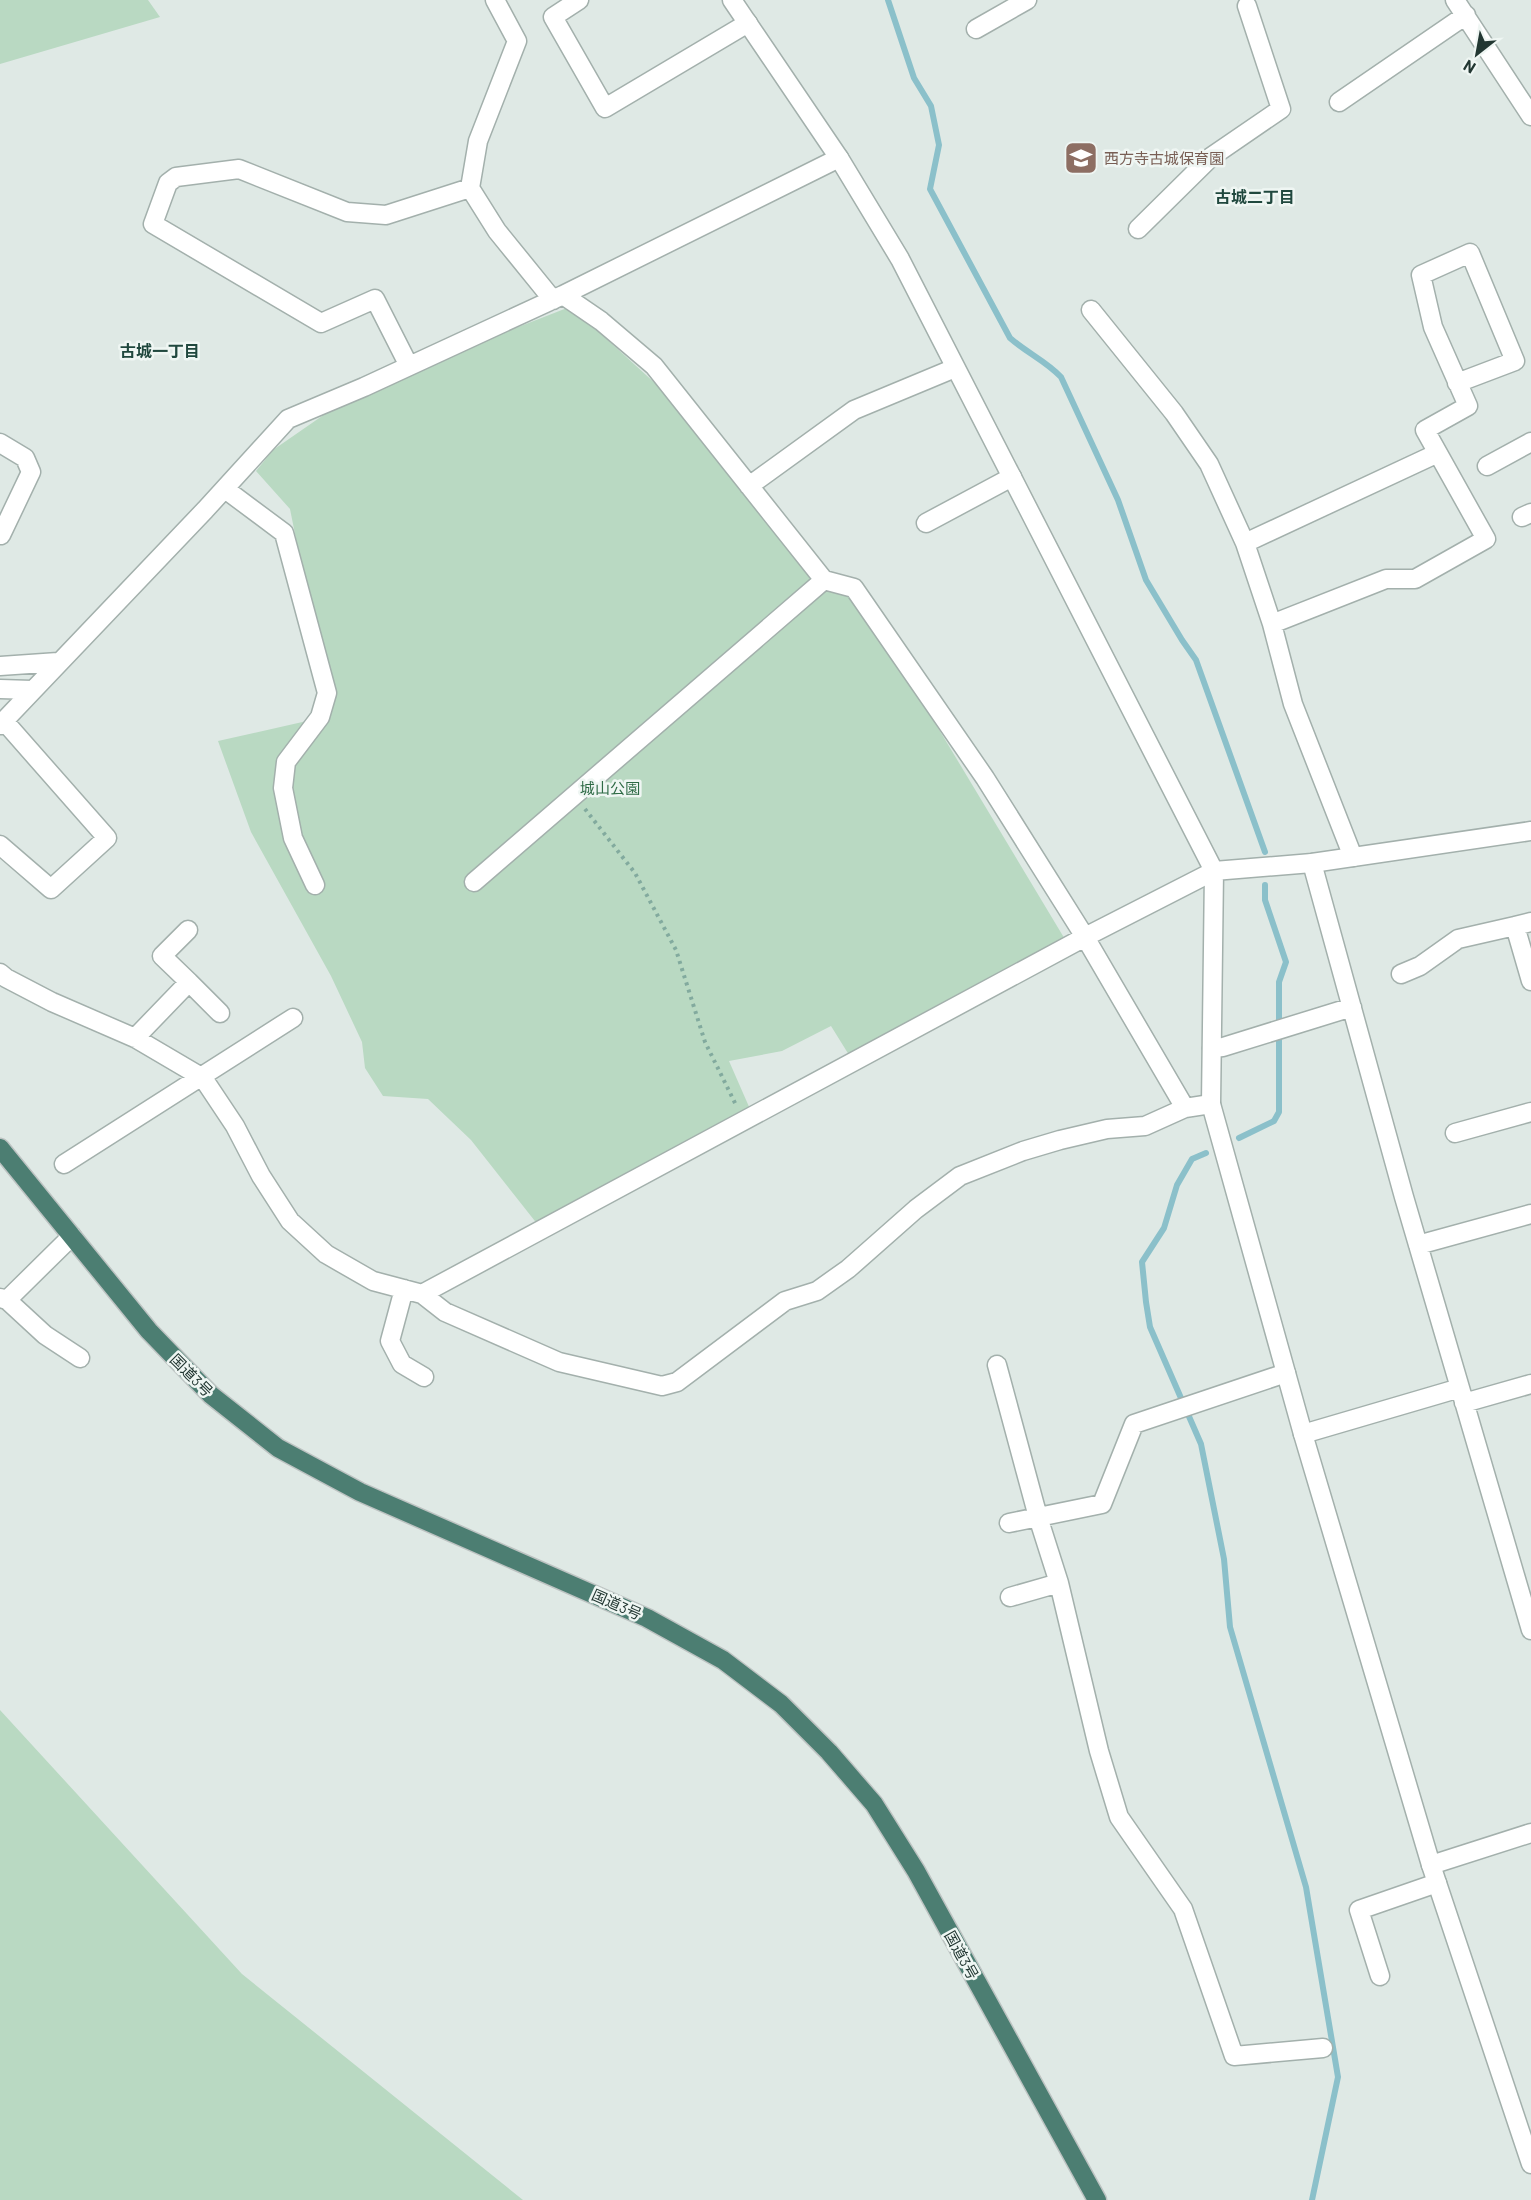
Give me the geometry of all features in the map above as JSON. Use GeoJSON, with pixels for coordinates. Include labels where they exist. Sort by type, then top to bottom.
{"type":"FeatureCollection","features":[{"type":"Feature","properties":{"kind":"highway","name":"国道3号"},"geometry":{"type":"LineString","coordinates":[[0,1148],[149,1331],[211,1395],[278,1448],[360,1492],[647,1618],[723,1660],[781,1704],[874,1804],[916,1872],[1097,2200]]}},
{"type":"Feature","properties":{"kind":"street"},"geometry":{"type":"LineString","coordinates":[[495,0],[517,41],[478,141],[470,188],[497,231],[558,297],[601,321],[654,366],[824,580],[854,588],[985,778],[1085,937],[1185,1108]]}},
{"type":"Feature","properties":{"kind":"street"},"geometry":{"type":"LineString","coordinates":[[579,0],[553,17],[605,108],[748,23]]}},
{"type":"Feature","properties":{"kind":"street"},"geometry":{"type":"LineString","coordinates":[[732,0],[839,158],[900,260],[1214,871],[1211,1104],[1303,1434],[1431,1865],[1531,2164]]}},
{"type":"Feature","properties":{"kind":"street"},"geometry":{"type":"LineString","coordinates":[[976,29],[1027,0]]}},
{"type":"Feature","properties":{"kind":"street"},"geometry":{"type":"LineString","coordinates":[[1455,0],[1531,116]]}},
{"type":"Feature","properties":{"kind":"street"},"geometry":{"type":"LineString","coordinates":[[1138,229],[1211,157],[1281,109],[1246,2]]}},
{"type":"Feature","properties":{"kind":"street"},"geometry":{"type":"LineString","coordinates":[[1339,102],[1466,15]]}},
{"type":"Feature","properties":{"kind":"street"},"geometry":{"type":"LineString","coordinates":[[0,845],[51,889],[107,838],[2,723],[225,489],[288,419],[558,297],[839,158]]}},
{"type":"Feature","properties":{"kind":"street"},"geometry":{"type":"LineString","coordinates":[[409,366],[375,299],[321,323],[153,224],[168,183],[176,177],[239,168],[347,212],[386,215],[470,188]]}},
{"type":"Feature","properties":{"kind":"street"},"geometry":{"type":"LineString","coordinates":[[1272,624],[1386,579],[1415,579],[1486,539],[1425,430],[1468,406],[1457,383],[1433,327],[1421,275],[1470,253],[1515,361],[1457,383]]}},
{"type":"Feature","properties":{"kind":"street"},"geometry":{"type":"LineString","coordinates":[[1091,310],[1174,413],[1209,464],[1245,543],[1272,624],[1293,704],[1353,857]]}},
{"type":"Feature","properties":{"kind":"street"},"geometry":{"type":"LineString","coordinates":[[749,486],[854,410],[955,368]]}},
{"type":"Feature","properties":{"kind":"street"},"geometry":{"type":"LineString","coordinates":[[0,442],[25,458],[31,472],[0,536]]}},
{"type":"Feature","properties":{"kind":"street"},"geometry":{"type":"LineString","coordinates":[[1487,466],[1531,442]]}},
{"type":"Feature","properties":{"kind":"street"},"geometry":{"type":"LineString","coordinates":[[1245,543],[1438,453]]}},
{"type":"Feature","properties":{"kind":"street"},"geometry":{"type":"LineString","coordinates":[[926,523],[1011,477]]}},
{"type":"Feature","properties":{"kind":"street"},"geometry":{"type":"LineString","coordinates":[[225,489],[284,533],[327,693],[320,717],[286,762],[283,788],[292,838],[315,885]]}},
{"type":"Feature","properties":{"kind":"street"},"geometry":{"type":"LineString","coordinates":[[474,882],[824,580]]}},
{"type":"Feature","properties":{"kind":"street"},"geometry":{"type":"LineString","coordinates":[[0,666],[58,662]]}},
{"type":"Feature","properties":{"kind":"street"},"geometry":{"type":"LineString","coordinates":[[0,689],[32,690]]}},
{"type":"Feature","properties":{"kind":"street"},"geometry":{"type":"LineString","coordinates":[[422,1294],[1085,937],[1214,871],[1353,857],[1531,831]]}},
{"type":"Feature","properties":{"kind":"street"},"geometry":{"type":"LineString","coordinates":[[1312,862],[1418,1245],[1531,1630]]}},
{"type":"Feature","properties":{"kind":"street"},"geometry":{"type":"LineString","coordinates":[[1401,974],[1420,966],[1458,939],[1523,924],[1531,981]]}},
{"type":"Feature","properties":{"kind":"street"},"geometry":{"type":"LineString","coordinates":[[188,930],[162,956],[220,1013]]}},
{"type":"Feature","properties":{"kind":"street"},"geometry":{"type":"LineString","coordinates":[[0,973],[52,1002],[135,1038],[203,1078],[235,1126],[261,1176],[290,1221],[326,1254],[373,1281],[422,1294],[446,1312],[559,1362],[662,1386],[677,1382],[784,1301],[817,1291],[848,1269],[916,1209],[960,1176],[1023,1151],[1107,1129],[1145,1126],[1185,1108],[1211,1104]]}},
{"type":"Feature","properties":{"kind":"street"},"geometry":{"type":"LineString","coordinates":[[135,1038],[189,982]]}},
{"type":"Feature","properties":{"kind":"street"},"geometry":{"type":"LineString","coordinates":[[1212,1048],[1223,1047],[1352,1007]]}},
{"type":"Feature","properties":{"kind":"street"},"geometry":{"type":"LineString","coordinates":[[64,1164],[203,1078],[293,1018]]}},
{"type":"Feature","properties":{"kind":"street"},"geometry":{"type":"LineString","coordinates":[[1455,1133],[1531,1112]]}},
{"type":"Feature","properties":{"kind":"street"},"geometry":{"type":"LineString","coordinates":[[1418,1245],[1531,1214]]}},
{"type":"Feature","properties":{"kind":"street"},"geometry":{"type":"LineString","coordinates":[[72,1236],[4,1299],[45,1335],[80,1358]]}},
{"type":"Feature","properties":{"kind":"street"},"geometry":{"type":"LineString","coordinates":[[404,1289],[390,1341],[402,1364],[424,1377]]}},
{"type":"Feature","properties":{"kind":"street"},"geometry":{"type":"LineString","coordinates":[[997,1365],[1038,1517],[1059,1583],[1100,1751],[1119,1816],[1184,1909],[1234,2056],[1323,2049]]}},
{"type":"Feature","properties":{"kind":"street"},"geometry":{"type":"LineString","coordinates":[[1009,1523],[1102,1504],[1134,1424],[1286,1373]]}},
{"type":"Feature","properties":{"kind":"street"},"geometry":{"type":"LineString","coordinates":[[1303,1434],[1462,1396],[1531,1384]]}},
{"type":"Feature","properties":{"kind":"street"},"geometry":{"type":"LineString","coordinates":[[1010,1597],[1059,1583]]}},
{"type":"Feature","properties":{"kind":"street"},"geometry":{"type":"LineString","coordinates":[[1431,1865],[1531,1833]]}},
{"type":"Feature","properties":{"kind":"street"},"geometry":{"type":"LineString","coordinates":[[1380,1976],[1359,1910],[1437,1883]]}},
{"type":"Feature","properties":{"kind":"path"},"geometry":{"type":"LineString","coordinates":[[575,796],[635,873],[676,950],[705,1042],[744,1122]]}},
{"type":"Feature","properties":{"kind":"green space"},"geometry":{"type":"Polygon","coordinates":[[[0,0],[148,0],[160,17],[0,64],[0,0]]]}},
{"type":"Feature","properties":{"kind":"green space","name":"城山公園"},"geometry":{"type":"Polygon","coordinates":[[[567,308],[600,333],[657,385],[824,580],[854,588],[1066,941],[854,1063],[831,1026],[782,1051],[729,1061],[750,1109],[542,1230],[471,1140],[428,1099],[383,1096],[365,1068],[362,1042],[331,976],[251,832],[218,741],[320,718],[327,693],[290,509],[256,471],[273,450],[364,387],[567,308]]]}},
{"type":"Feature","properties":{"kind":"green space"},"geometry":{"type":"Polygon","coordinates":[[[0,1710],[242,1974],[523,2200],[0,2200],[0,1710]]]}},
{"type":"Feature","properties":{"kind":"waterway"},"geometry":{"type":"LineString","coordinates":[[888,0],[914,78],[931,106],[939,145],[930,189],[1010,338],[1061,377],[1118,500],[1146,580],[1196,660],[1265,852]]}},
{"type":"Feature","properties":{"kind":"waterway"},"geometry":{"type":"LineString","coordinates":[[1239,1138],[1274,1121],[1279,1112],[1279,982],[1286,962],[1265,900],[1265,885]]}},
{"type":"Feature","properties":{"kind":"waterway"},"geometry":{"type":"LineString","coordinates":[[1206,1153],[1192,1159],[1177,1185],[1164,1228],[1142,1262],[1146,1302],[1150,1327],[1201,1444],[1224,1559],[1230,1627],[1306,1887],[1338,2077],[1312,2200]]}},
{"type":"Feature","properties":{"kind":"place","name":"西方寺古城保育園"},"geometry":{"type":"Point","coordinates":[1081,158]}},
{"type":"Feature","properties":{"kind":"district","name":"古城二丁目"},"geometry":{"type":"Point","coordinates":[1255,196]}},
{"type":"Feature","properties":{"kind":"district","name":"古城一丁目"},"geometry":{"type":"Point","coordinates":[160,350]}}]}
